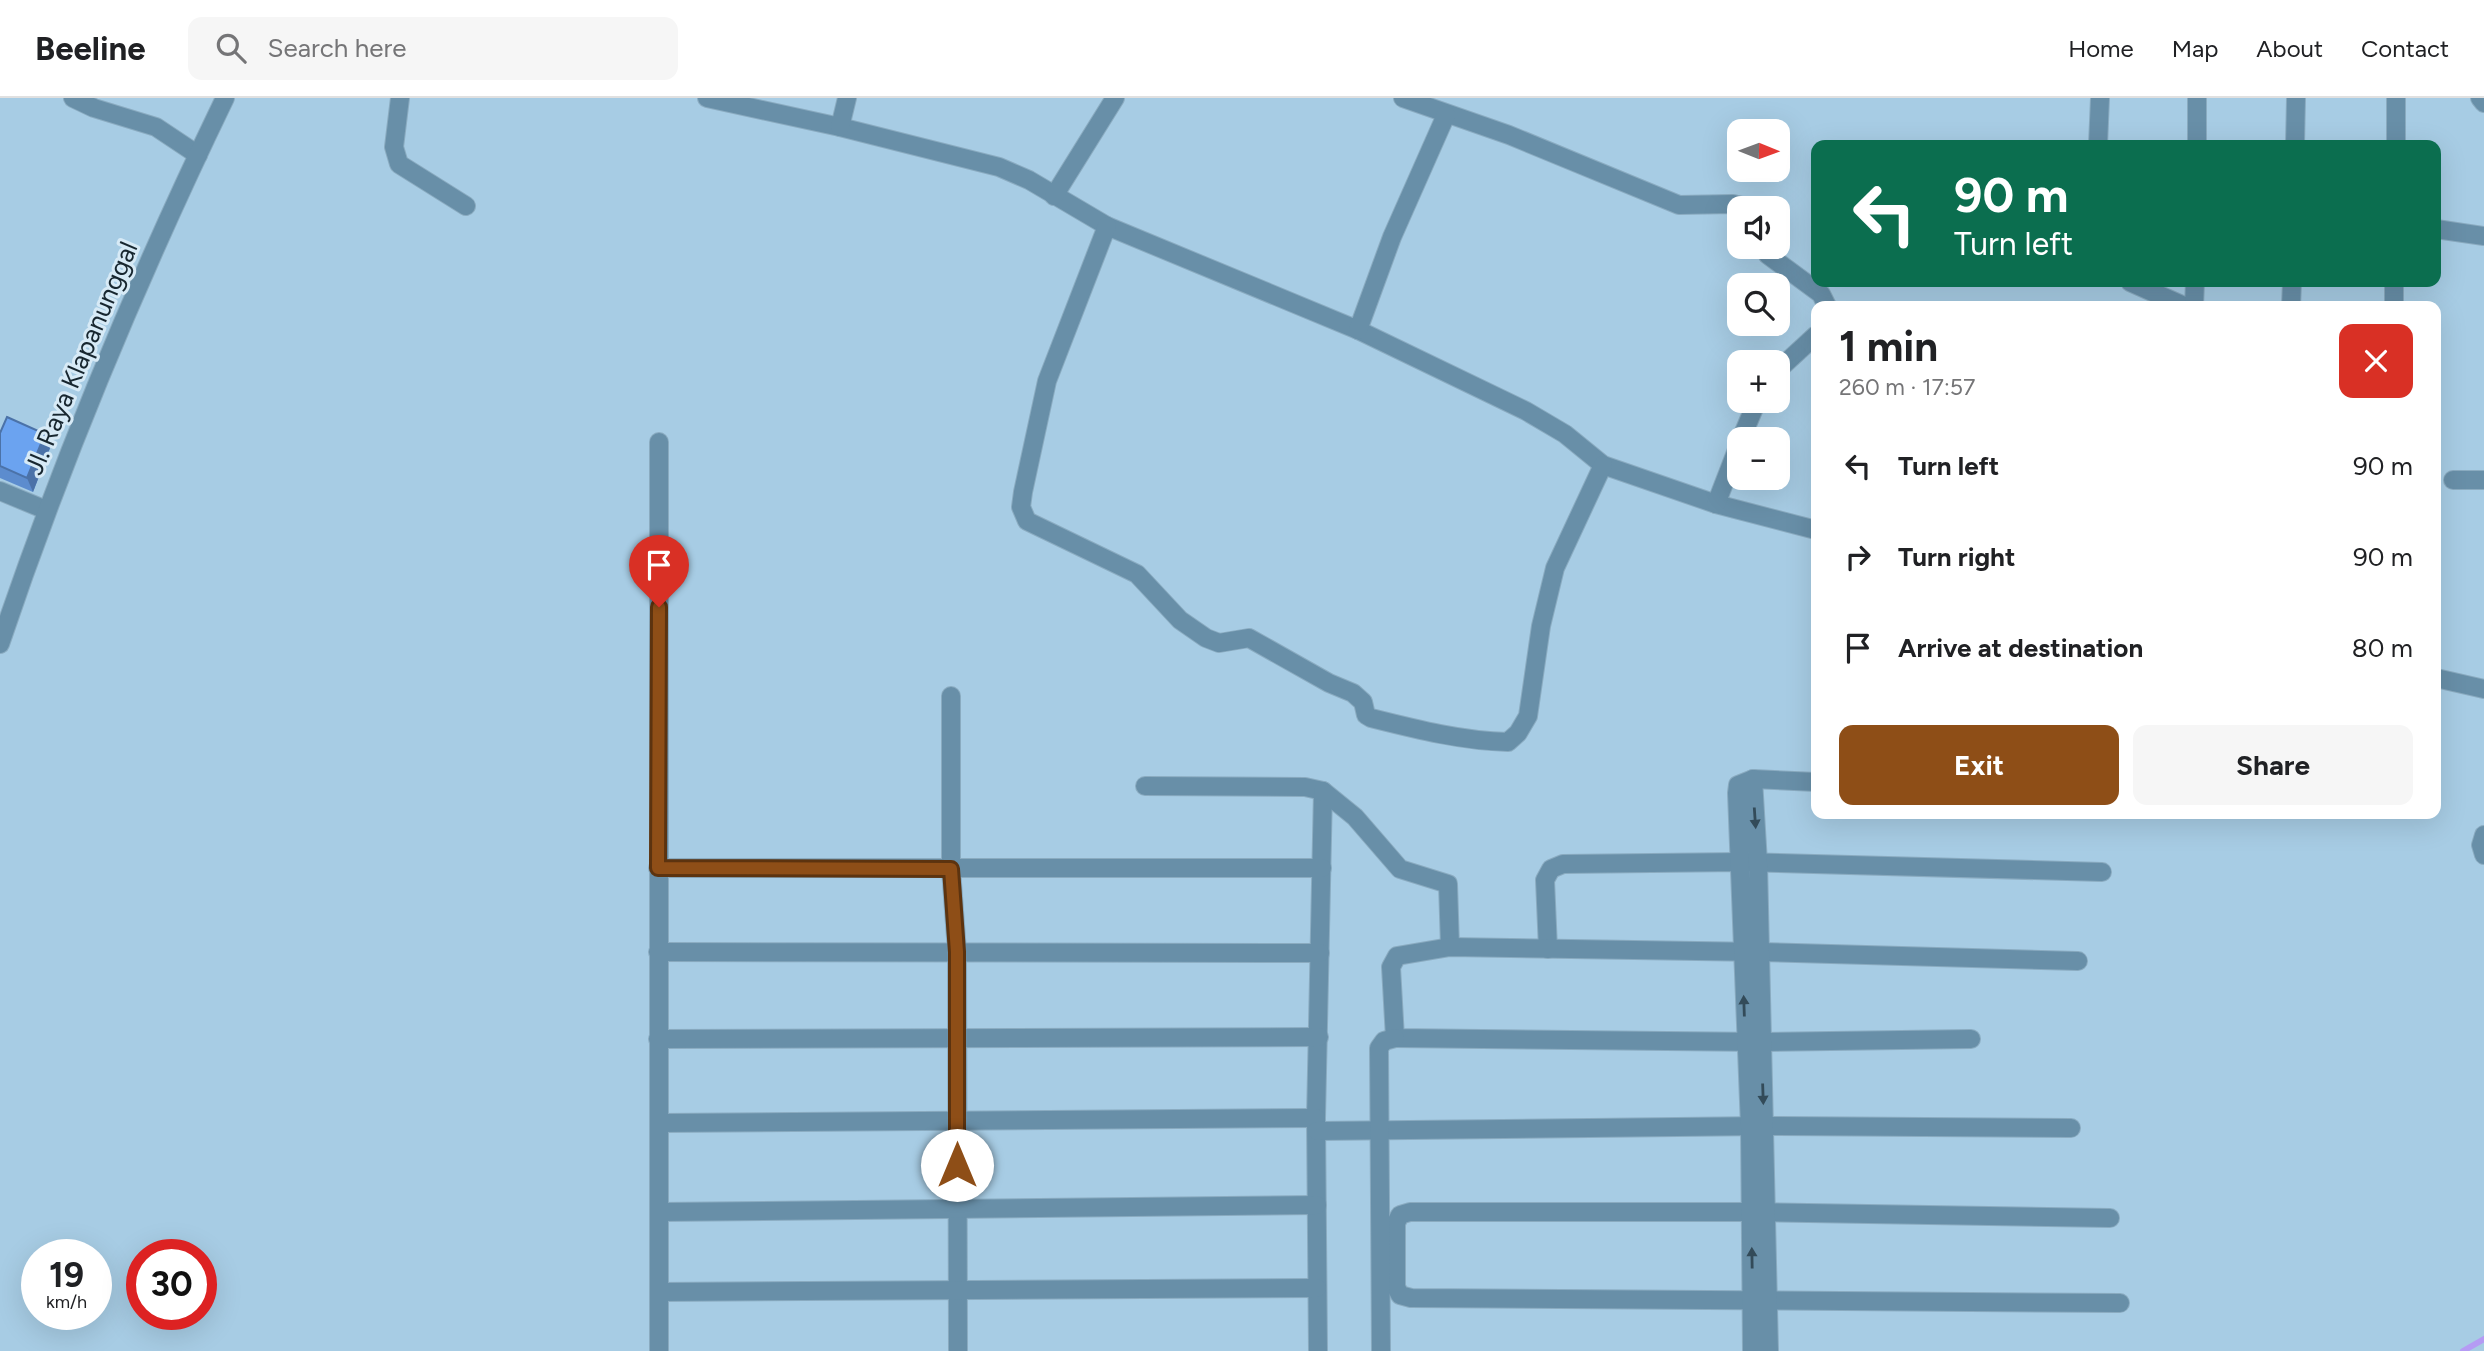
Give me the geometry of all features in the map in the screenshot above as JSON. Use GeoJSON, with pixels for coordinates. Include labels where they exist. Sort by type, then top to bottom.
{"type":"FeatureCollection","features":[{"type":"Feature","properties":{"kind":"street"},"geometry":{"type":"LineString","coordinates":[[73,98],[94,108],[156,127],[198,155]]}},
{"type":"Feature","properties":{"kind":"street","name":"Jl. Raya Klapanunggal"},"geometry":{"type":"LineString","coordinates":[[0,644],[46,510],[132,298],[225,98]]}},
{"type":"Feature","properties":{"kind":"street"},"geometry":{"type":"LineString","coordinates":[[400,98],[394,147],[400,164],[467,206]]}},
{"type":"Feature","properties":{"kind":"street"},"geometry":{"type":"LineString","coordinates":[[707,98],[840,127],[999,167],[1030,180],[1107,226],[1358,330],[1526,411],[1565,434],[1603,465],[1716,504],[1811,529]]}},
{"type":"Feature","properties":{"kind":"street"},"geometry":{"type":"LineString","coordinates":[[840,127],[847,98]]}},
{"type":"Feature","properties":{"kind":"street"},"geometry":{"type":"LineString","coordinates":[[1054,196],[1115,98]]}},
{"type":"Feature","properties":{"kind":"street"},"geometry":{"type":"LineString","coordinates":[[1403,98],[1509,135],[1679,205],[1727,204]]}},
{"type":"Feature","properties":{"kind":"street"},"geometry":{"type":"LineString","coordinates":[[2098,140],[2100,98]]}},
{"type":"Feature","properties":{"kind":"street"},"geometry":{"type":"LineString","coordinates":[[2197,98],[2197,140]]}},
{"type":"Feature","properties":{"kind":"street"},"geometry":{"type":"LineString","coordinates":[[2295,140],[2296,98]]}},
{"type":"Feature","properties":{"kind":"street"},"geometry":{"type":"LineString","coordinates":[[2396,98],[2396,140]]}},
{"type":"Feature","properties":{"kind":"street"},"geometry":{"type":"LineString","coordinates":[[2480,98],[2484,103]]}},
{"type":"Feature","properties":{"kind":"street"},"geometry":{"type":"LineString","coordinates":[[1358,330],[1392,237],[1446,115]]}},
{"type":"Feature","properties":{"kind":"street"},"geometry":{"type":"LineString","coordinates":[[1107,226],[1047,381],[1023,492],[1021,507],[1027,521],[1137,574],[1180,620],[1206,638],[1219,643],[1249,638],[1329,683],[1353,692],[1363,702],[1366,715],[1371,718],[1420,730],[1492,742],[1508,742],[1518,733],[1528,716],[1541,626],[1555,568],[1603,465]]}},
{"type":"Feature","properties":{"kind":"street"},"geometry":{"type":"LineString","coordinates":[[2441,230],[2484,236]]}},
{"type":"Feature","properties":{"kind":"street"},"geometry":{"type":"LineString","coordinates":[[1773,259],[1811,287]]}},
{"type":"Feature","properties":{"kind":"street"},"geometry":{"type":"LineString","coordinates":[[1811,287],[1821,294],[1824,301]]}},
{"type":"Feature","properties":{"kind":"street"},"geometry":{"type":"LineString","coordinates":[[2141,287],[2174,301]]}},
{"type":"Feature","properties":{"kind":"street"},"geometry":{"type":"LineString","coordinates":[[1790,359],[1811,340]]}},
{"type":"Feature","properties":{"kind":"street"},"geometry":{"type":"LineString","coordinates":[[659,442],[659,1351]]}},
{"type":"Feature","properties":{"kind":"street"},"geometry":{"type":"LineString","coordinates":[[1716,504],[1727,475]]}},
{"type":"Feature","properties":{"kind":"street"},"geometry":{"type":"LineString","coordinates":[[2453,480],[2484,480]]}},
{"type":"Feature","properties":{"kind":"street"},"geometry":{"type":"LineString","coordinates":[[0,491],[46,510]]}},
{"type":"Feature","properties":{"kind":"street"},"geometry":{"type":"LineString","coordinates":[[2441,679],[2484,689]]}},
{"type":"Feature","properties":{"kind":"street"},"geometry":{"type":"LineString","coordinates":[[951,696],[951,869],[957,952],[958,1351]]}},
{"type":"Feature","properties":{"kind":"street"},"geometry":{"type":"LineString","coordinates":[[1769,1351],[1760,1299],[1749,862],[1737,793],[1743,781],[1753,779],[1811,782]]}},
{"type":"Feature","properties":{"kind":"street"},"geometry":{"type":"LineString","coordinates":[[1145,786],[1305,787],[1323,791],[1355,817],[1400,869],[1448,884],[1450,947]]}},
{"type":"Feature","properties":{"kind":"street"},"geometry":{"type":"LineString","coordinates":[[1318,1351],[1316,1125],[1323,791]]}},
{"type":"Feature","properties":{"kind":"street"},"geometry":{"type":"LineString","coordinates":[[2484,835],[2481,845],[2484,855]]}},
{"type":"Feature","properties":{"kind":"street"},"geometry":{"type":"LineString","coordinates":[[1548,949],[1545,880],[1551,869],[1563,864],[1749,862],[2102,872]]}},
{"type":"Feature","properties":{"kind":"street"},"geometry":{"type":"LineString","coordinates":[[658,868],[1322,868]]}},
{"type":"Feature","properties":{"kind":"street"},"geometry":{"type":"LineString","coordinates":[[1395,1038],[1391,967],[1397,956],[1450,947],[2078,961]]}},
{"type":"Feature","properties":{"kind":"street"},"geometry":{"type":"LineString","coordinates":[[658,952],[1320,953]]}},
{"type":"Feature","properties":{"kind":"street"},"geometry":{"type":"LineString","coordinates":[[658,1039],[1319,1037]]}},
{"type":"Feature","properties":{"kind":"street"},"geometry":{"type":"LineString","coordinates":[[1381,1351],[1379,1048],[1384,1041],[1395,1038],[1753,1041],[1970,1039]]}},
{"type":"Feature","properties":{"kind":"street"},"geometry":{"type":"LineString","coordinates":[[659,1123],[957,1121],[1316,1125],[1380,1131],[1757,1126],[2071,1128]]}},
{"type":"Feature","properties":{"kind":"street"},"geometry":{"type":"LineString","coordinates":[[659,1212],[1317,1205]]}},
{"type":"Feature","properties":{"kind":"street"},"geometry":{"type":"LineString","coordinates":[[2110,1218],[1758,1212],[1410,1212],[1400,1215],[1396,1223],[1396,1287],[1400,1295],[1411,1298],[2120,1303]]}},
{"type":"Feature","properties":{"kind":"street"},"geometry":{"type":"LineString","coordinates":[[659,1292],[1317,1288]]}},
{"type":"Feature","properties":{"kind":"street"},"geometry":{"type":"LineString","coordinates":[[1752,1351],[1760,1299]]}},
{"type":"Feature","properties":{"kind":"building"},"geometry":{"type":"Polygon","coordinates":[[[7,417],[45,434],[27,478],[0,466],[0,433],[7,417]]]}},
{"type":"Feature","properties":{"kind":"waterway"},"geometry":{"type":"LineString","coordinates":[[2463,1351],[2484,1339]]}},
{"type":"Feature","properties":{"kind":"route"},"geometry":{"type":"LineString","coordinates":[[659,607],[658,868],[951,869],[957,952],[957,1165]]}}]}
